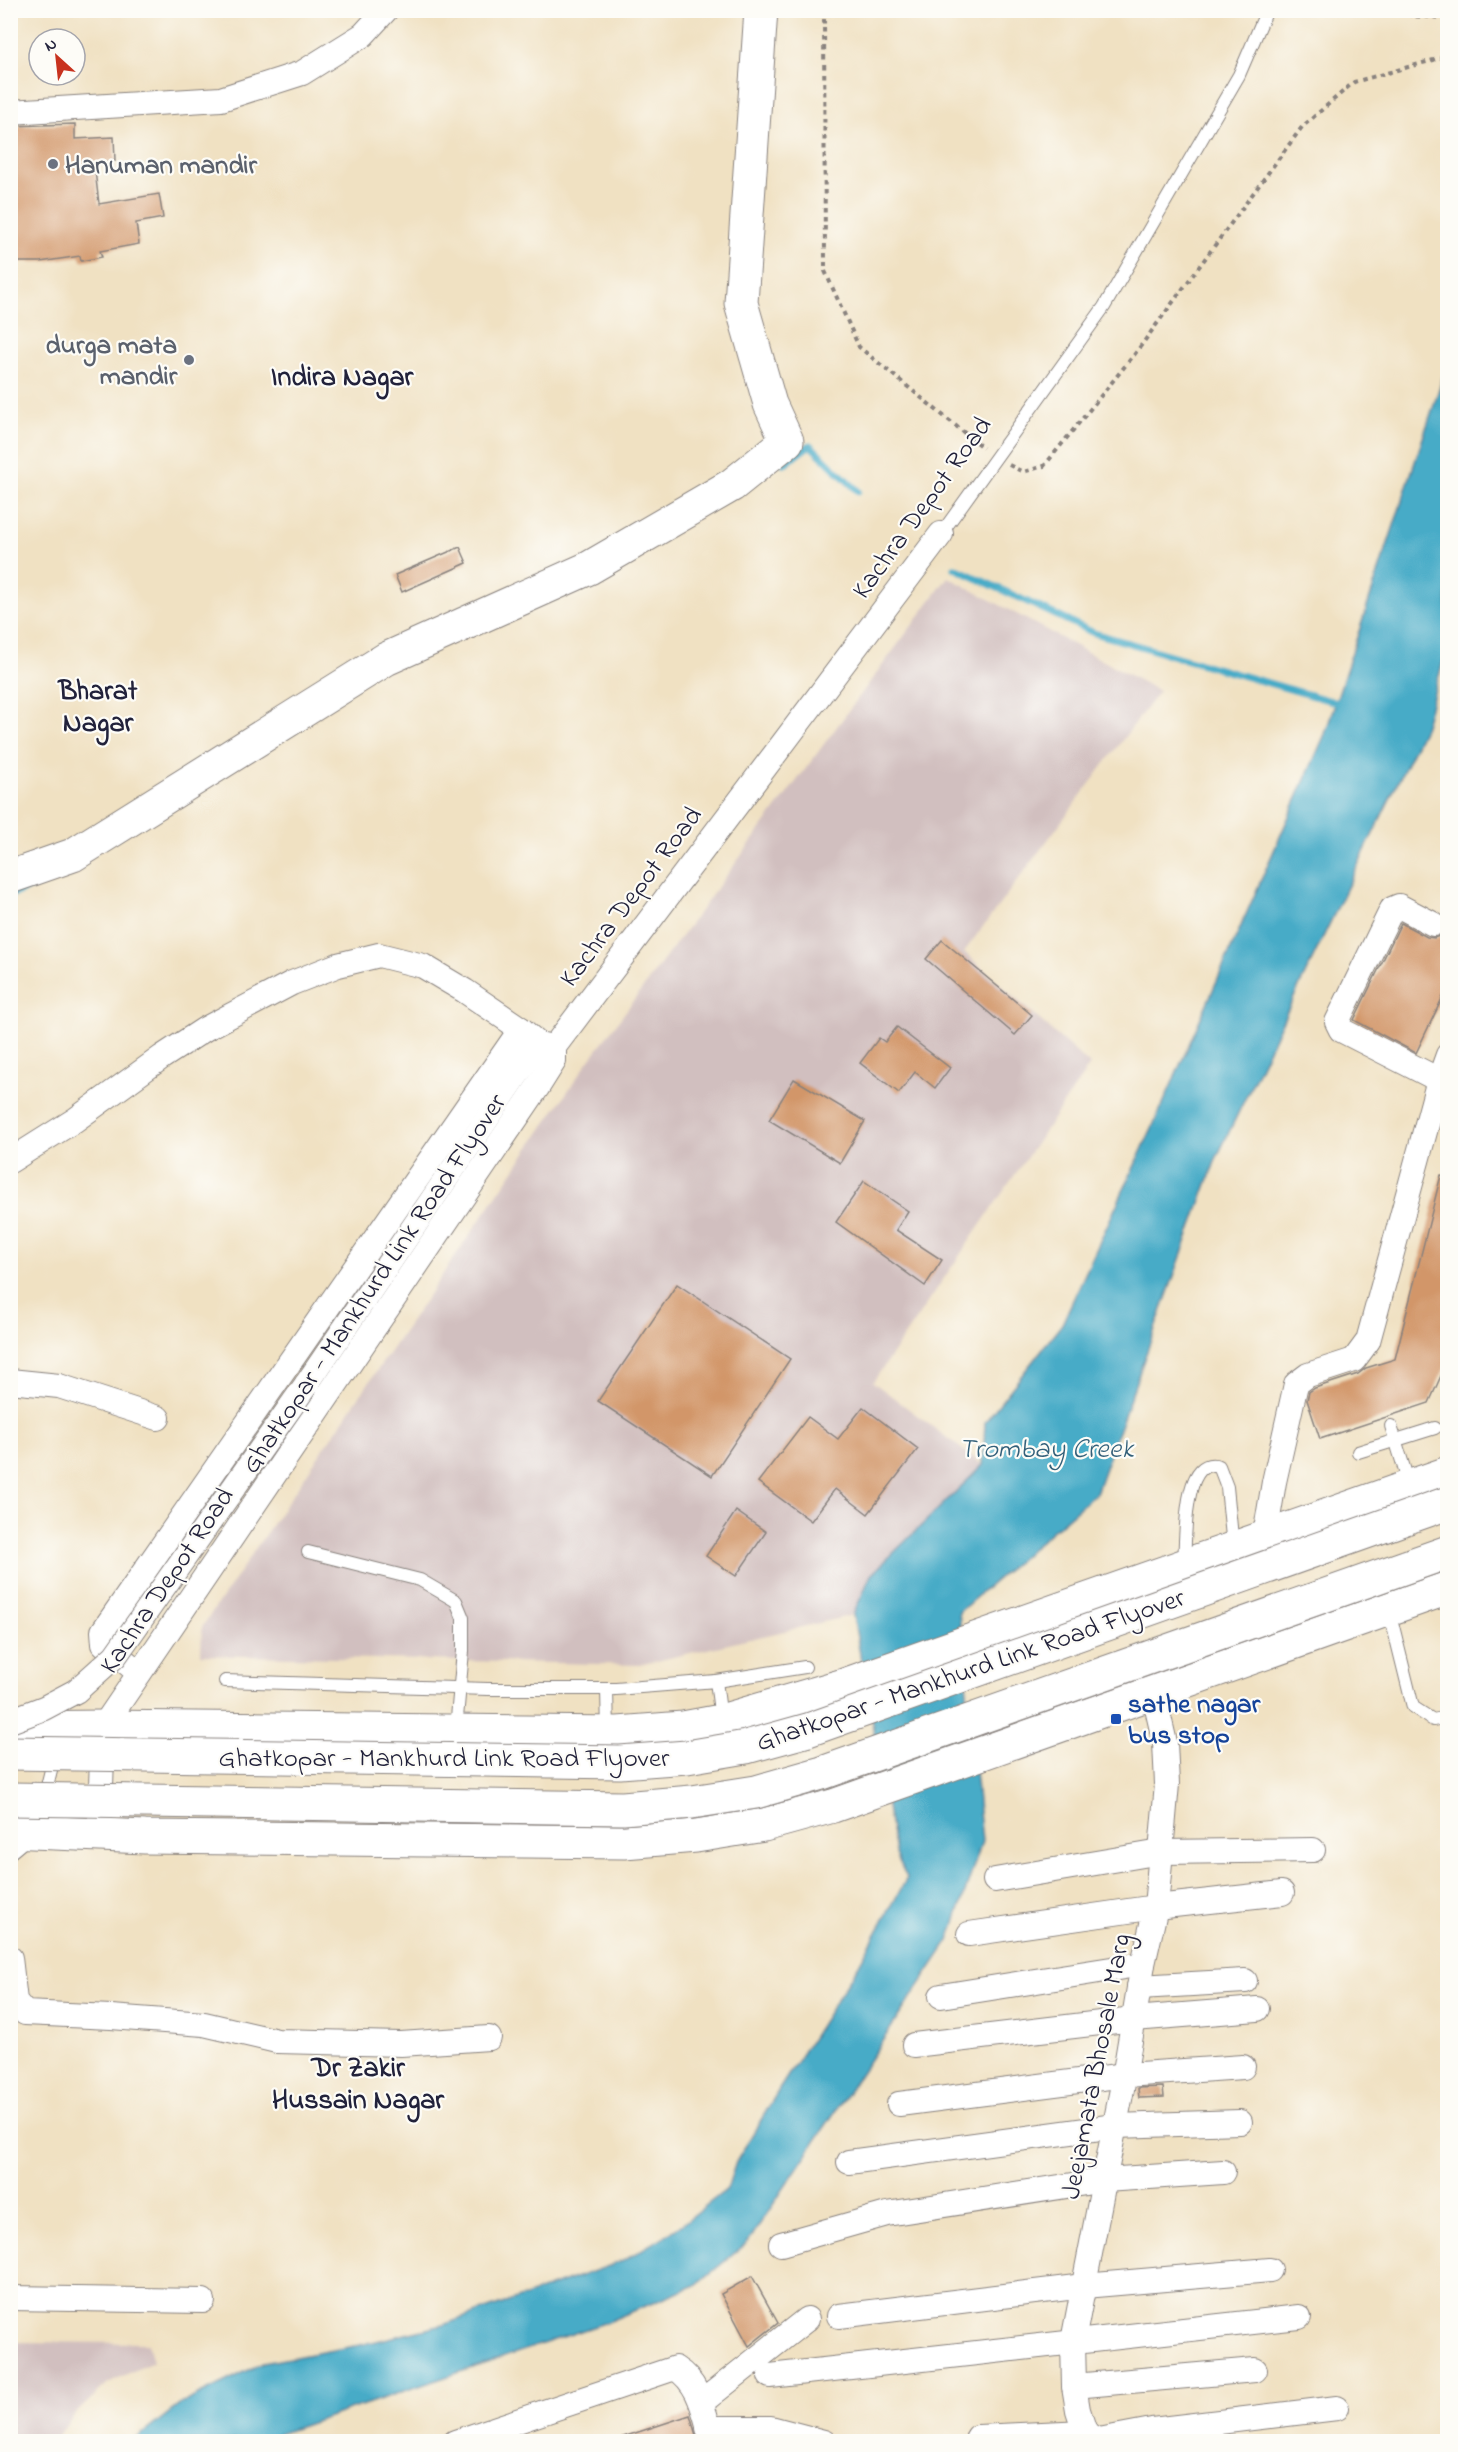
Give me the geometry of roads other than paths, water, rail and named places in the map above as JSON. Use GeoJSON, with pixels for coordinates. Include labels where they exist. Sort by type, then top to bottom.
{"type":"FeatureCollection","features":[{"type":"Feature","properties":{"kind":"main road"},"geometry":{"type":"LineString","coordinates":[[10,878],[73,855],[386,659],[589,568],[732,484],[787,441],[770,404],[741,303],[761,10]]}},
{"type":"Feature","properties":{"kind":"main road"},"geometry":{"type":"LineString","coordinates":[[10,1728],[608,1732],[683,1728],[721,1721],[844,1684],[1409,1486],[1446,1485]]}},
{"type":"Feature","properties":{"kind":"main road","name":"Ghatkopar - Mankhurd Link Road Flyover"},"geometry":{"type":"LineString","coordinates":[[10,1753],[620,1762],[687,1757],[746,1747],[808,1730],[1446,1485]]}},
{"type":"Feature","properties":{"kind":"main road","name":"Ghatkopar - Mankhurd Link Road Flyover"},"geometry":{"type":"LineString","coordinates":[[27,1818],[147,1803],[623,1808],[692,1802],[756,1792],[833,1769],[1448,1552]]}},
{"type":"Feature","properties":{"kind":"main road"},"geometry":{"type":"LineString","coordinates":[[27,1818],[99,1836],[624,1842],[696,1836],[764,1825],[833,1806],[1448,1588]]}},
{"type":"Feature","properties":{"kind":"street"},"geometry":{"type":"LineString","coordinates":[[10,112],[221,99],[302,73],[363,35],[386,10]]}},
{"type":"Feature","properties":{"kind":"street","name":"Kachra Depot Road"},"geometry":{"type":"LineString","coordinates":[[103,1727],[537,1088],[554,1061],[537,1040],[941,534]]}},
{"type":"Feature","properties":{"kind":"street"},"geometry":{"type":"LineString","coordinates":[[1433,924],[1399,906],[1392,909],[1337,1022],[1341,1030],[1439,1080]]}},
{"type":"Feature","properties":{"kind":"street"},"geometry":{"type":"LineString","coordinates":[[10,1161],[75,1120],[205,1029],[292,983],[338,965],[379,955],[423,966],[537,1040],[103,1631],[104,1644],[140,1673]]}},
{"type":"Feature","properties":{"kind":"street","name":"Ghatkopar - Mankhurd Link Road Flyover"},"geometry":{"type":"LineString","coordinates":[[10,1721],[44,1708],[76,1691],[114,1656],[306,1385],[537,1040]]}},
{"type":"Feature","properties":{"kind":"street"},"geometry":{"type":"LineString","coordinates":[[1265,1536],[1274,1482],[1296,1384],[1308,1375],[1354,1360],[1368,1341],[1447,1056]]}},
{"type":"Feature","properties":{"kind":"street"},"geometry":{"type":"LineString","coordinates":[[10,1381],[59,1386],[158,1418]]}},
{"type":"Feature","properties":{"kind":"street","name":"Jeejamata Bhosale Marg"},"geometry":{"type":"LineString","coordinates":[[1095,2438],[1078,2410],[1074,2386],[1074,2341],[1125,2075],[1143,1964],[1156,1907],[1167,1784],[1165,1743],[1154,1691]]}},
{"type":"Feature","properties":{"kind":"street"},"geometry":{"type":"LineString","coordinates":[[99,1836],[103,1727]]}},
{"type":"Feature","properties":{"kind":"street"},"geometry":{"type":"LineString","coordinates":[[995,1880],[1161,1852],[1313,1850]]}},
{"type":"Feature","properties":{"kind":"street"},"geometry":{"type":"LineString","coordinates":[[969,1934],[1156,1907],[1282,1893]]}},
{"type":"Feature","properties":{"kind":"street"},"geometry":{"type":"LineString","coordinates":[[10,1958],[15,2001],[26,2013],[111,2016],[204,2024],[277,2041],[401,2044],[489,2038]]}},
{"type":"Feature","properties":{"kind":"street"},"geometry":{"type":"LineString","coordinates":[[941,1996],[1143,1964]]}},
{"type":"Feature","properties":{"kind":"street"},"geometry":{"type":"LineString","coordinates":[[1139,1987],[1245,1981]]}},
{"type":"Feature","properties":{"kind":"street"},"geometry":{"type":"LineString","coordinates":[[914,2045],[1134,2019],[1257,2009]]}},
{"type":"Feature","properties":{"kind":"street"},"geometry":{"type":"LineString","coordinates":[[899,2104],[1125,2075],[1243,2067]]}},
{"type":"Feature","properties":{"kind":"street"},"geometry":{"type":"LineString","coordinates":[[849,2162],[1115,2126],[1240,2122]]}},
{"type":"Feature","properties":{"kind":"street"},"geometry":{"type":"LineString","coordinates":[[781,2244],[886,2214],[1105,2180],[1223,2172]]}},
{"type":"Feature","properties":{"kind":"street"},"geometry":{"type":"LineString","coordinates":[[839,2316],[1084,2286],[1270,2270]]}},
{"type":"Feature","properties":{"kind":"street"},"geometry":{"type":"LineString","coordinates":[[10,2298],[203,2301]]}},
{"type":"Feature","properties":{"kind":"street"},"geometry":{"type":"LineString","coordinates":[[770,2376],[1299,2317]]}},
{"type":"Feature","properties":{"kind":"street"},"geometry":{"type":"LineString","coordinates":[[702,2402],[807,2319]]}},
{"type":"Feature","properties":{"kind":"street"},"geometry":{"type":"LineString","coordinates":[[454,2442],[675,2368],[687,2375],[702,2402],[711,2435],[771,2428],[824,2442]]}},
{"type":"Feature","properties":{"kind":"street"},"geometry":{"type":"LineString","coordinates":[[1074,2386],[1255,2370]]}},
{"type":"Feature","properties":{"kind":"street"},"geometry":{"type":"LineString","coordinates":[[978,2437],[1095,2438],[1336,2408]]}},
{"type":"Feature","properties":{"kind":"lane","name":"Kachra Depot Road"},"geometry":{"type":"LineString","coordinates":[[941,534],[1104,307],[1239,75],[1267,10]]}},
{"type":"Feature","properties":{"kind":"lane"},"geometry":{"type":"LineString","coordinates":[[1390,1426],[1409,1486]]}},
{"type":"Feature","properties":{"kind":"lane"},"geometry":{"type":"LineString","coordinates":[[1358,1452],[1435,1428]]}},
{"type":"Feature","properties":{"kind":"lane"},"geometry":{"type":"LineString","coordinates":[[1184,1565],[1192,1484],[1198,1471],[1211,1464],[1220,1466],[1225,1478],[1233,1548]]}},
{"type":"Feature","properties":{"kind":"lane"},"geometry":{"type":"LineString","coordinates":[[308,1552],[420,1580],[456,1601],[463,1618],[464,1651],[456,1731]]}},
{"type":"Feature","properties":{"kind":"lane"},"geometry":{"type":"LineString","coordinates":[[1388,1608],[1413,1707],[1433,1720],[1448,1717]]}},
{"type":"Feature","properties":{"kind":"lane"},"geometry":{"type":"LineString","coordinates":[[225,1681],[460,1688],[607,1689],[716,1681],[805,1667]]}},
{"type":"Feature","properties":{"kind":"lane"},"geometry":{"type":"LineString","coordinates":[[716,1681],[721,1721]]}},
{"type":"Feature","properties":{"kind":"lane"},"geometry":{"type":"LineString","coordinates":[[607,1689],[608,1732]]}},
{"type":"Feature","properties":{"kind":"lane"},"geometry":{"type":"LineString","coordinates":[[10,1853],[27,1818],[61,1729]]}},
{"type":"Feature","properties":{"kind":"water","name":"Trombay Creek"},"geometry":{"type":"Polygon","coordinates":[[[1447,365],[1447,648],[1424,728],[1216,1159],[1096,1493],[959,1612],[982,1841],[949,1941],[748,2242],[696,2285],[607,2322],[258,2441],[132,2442],[182,2403],[263,2363],[360,2345],[443,2325],[623,2261],[676,2229],[727,2189],[736,2162],[858,1966],[907,1878],[895,1852],[853,1615],[871,1575],[983,1465],[985,1422],[1062,1324],[1163,1104],[1325,734],[1447,365]]]}},
{"type":"Feature","properties":{"kind":"waterway"},"geometry":{"type":"LineString","coordinates":[[784,464],[810,445],[858,491]]}},
{"type":"Feature","properties":{"kind":"waterway"},"geometry":{"type":"LineString","coordinates":[[955,568],[1094,633],[1342,704]]}},
{"type":"Feature","properties":{"kind":"waterway"},"geometry":{"type":"LineString","coordinates":[[10,895],[33,886]]}},
{"type":"Feature","properties":{"kind":"place","name":"Hanuman mandir"},"geometry":{"type":"Point","coordinates":[53,164]}},
{"type":"Feature","properties":{"kind":"place","name":"durga mata mandir"},"geometry":{"type":"Point","coordinates":[189,360]}},
{"type":"Feature","properties":{"kind":"place","name":"sathe nagar bus stop"},"geometry":{"type":"Point","coordinates":[1116,1719]}},
{"type":"Feature","properties":{"kind":"district","name":"Indira Nagar"},"geometry":{"type":"Point","coordinates":[342,375]}},
{"type":"Feature","properties":{"kind":"district","name":"Bharat Nagar"},"geometry":{"type":"Point","coordinates":[98,705]}},
{"type":"Feature","properties":{"kind":"district","name":"Dr Zakir Hussain Nagar"},"geometry":{"type":"Point","coordinates":[358,2082]}}]}
